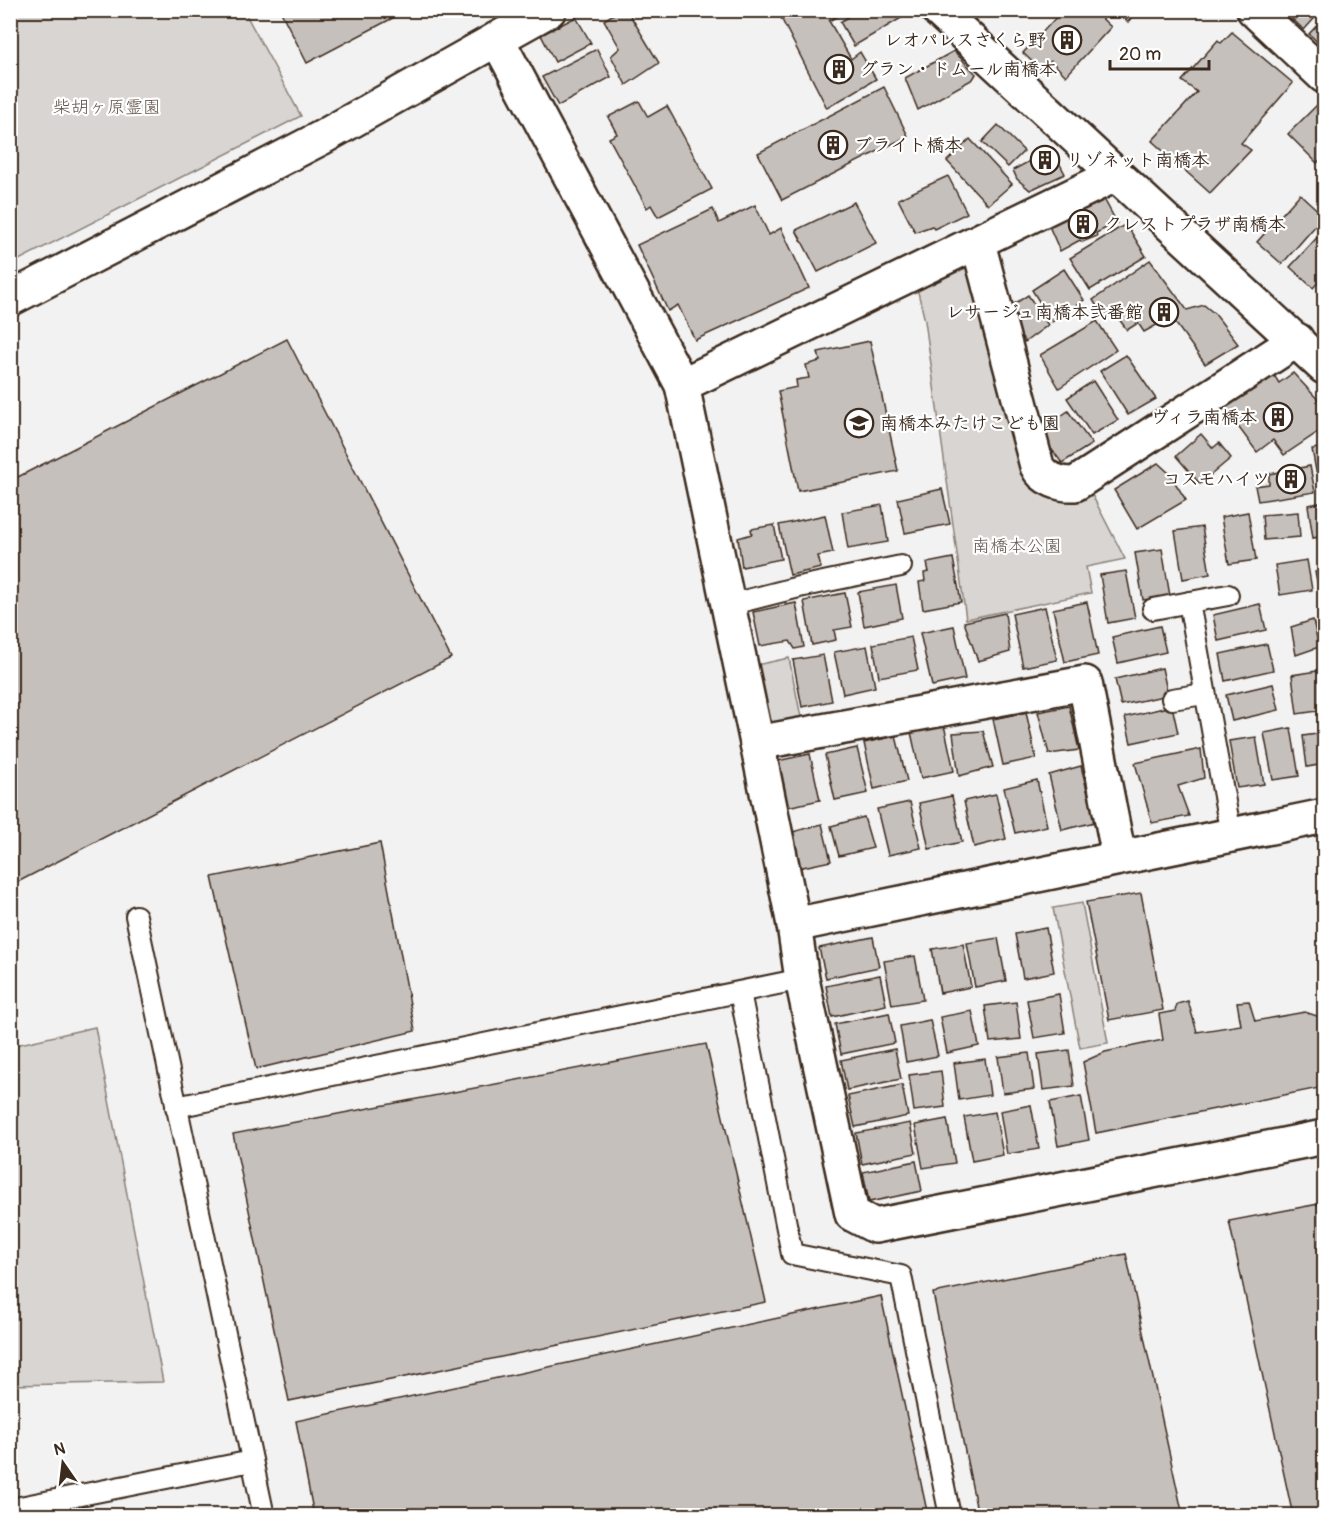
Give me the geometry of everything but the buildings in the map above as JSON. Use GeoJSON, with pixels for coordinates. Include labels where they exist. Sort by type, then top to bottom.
{"type":"FeatureCollection","features":[{"type":"Feature","properties":{"kind":"street"},"geometry":{"type":"LineString","coordinates":[[10,299],[321,138],[549,10]]}},
{"type":"Feature","properties":{"kind":"street"},"geometry":{"type":"LineString","coordinates":[[938,10],[1324,367]]}},
{"type":"Feature","properties":{"kind":"street"},"geometry":{"type":"LineString","coordinates":[[1254,10],[1324,76]]}},
{"type":"Feature","properties":{"kind":"street"},"geometry":{"type":"LineString","coordinates":[[497,39],[682,385],[852,1214],[875,1226],[1324,1137]]}},
{"type":"Feature","properties":{"kind":"street"},"geometry":{"type":"LineString","coordinates":[[682,385],[1115,175]]}},
{"type":"Feature","properties":{"kind":"street"},"geometry":{"type":"LineString","coordinates":[[978,243],[1037,466],[1041,473],[1059,482],[1075,484],[1297,340]]}},
{"type":"Feature","properties":{"kind":"street"},"geometry":{"type":"LineString","coordinates":[[757,743],[1085,683],[1119,857]]}},
{"type":"Feature","properties":{"kind":"street"},"geometry":{"type":"LineString","coordinates":[[794,925],[1324,816]]}},
{"type":"Feature","properties":{"kind":"lane"},"geometry":{"type":"LineString","coordinates":[[728,605],[799,587],[901,566]]}},
{"type":"Feature","properties":{"kind":"lane"},"geometry":{"type":"LineString","coordinates":[[1153,609],[1228,595]]}},
{"type":"Feature","properties":{"kind":"lane"},"geometry":{"type":"LineString","coordinates":[[1189,602],[1231,835]]}},
{"type":"Feature","properties":{"kind":"lane"},"geometry":{"type":"LineString","coordinates":[[1172,699],[1204,694]]}},
{"type":"Feature","properties":{"kind":"lane"},"geometry":{"type":"LineString","coordinates":[[136,916],[264,1515]]}},
{"type":"Feature","properties":{"kind":"lane"},"geometry":{"type":"LineString","coordinates":[[176,1107],[802,979]]}},
{"type":"Feature","properties":{"kind":"lane"},"geometry":{"type":"LineString","coordinates":[[740,992],[792,1254],[901,1276],[950,1515]]}},
{"type":"Feature","properties":{"kind":"lane"},"geometry":{"type":"LineString","coordinates":[[10,1509],[252,1461]]}},
{"type":"Feature","properties":{"kind":"green space","name":"柴胡ヶ原霊園"},"geometry":{"type":"Polygon","coordinates":[[[11,10],[244,11],[301,116],[11,264],[11,10]]]}},
{"type":"Feature","properties":{"kind":"green space","name":"南橋本公園"},"geometry":{"type":"Polygon","coordinates":[[[963,261],[973,266],[1032,474],[1089,489],[1125,559],[1086,567],[1091,593],[966,619],[925,321],[916,284],[963,261]]]}},
{"type":"Feature","properties":{"kind":"green space"},"geometry":{"type":"Polygon","coordinates":[[[789,658],[802,722],[779,727],[767,719],[756,665],[789,658]]]}},
{"type":"Feature","properties":{"kind":"green space"},"geometry":{"type":"Polygon","coordinates":[[[1082,903],[1108,1043],[1080,1048],[1053,908],[1082,903]]]}},
{"type":"Feature","properties":{"kind":"green space"},"geometry":{"type":"Polygon","coordinates":[[[95,1027],[163,1382],[11,1385],[11,1046],[95,1027]]]}},
{"type":"Feature","properties":{"kind":"place","name":"レオパレスさくら野"},"geometry":{"type":"Point","coordinates":[1067,40]}},
{"type":"Feature","properties":{"kind":"place","name":"グラン・ドムール南橋本"},"geometry":{"type":"Point","coordinates":[839,69]}},
{"type":"Feature","properties":{"kind":"place","name":"ブライト橋本"},"geometry":{"type":"Point","coordinates":[833,145]}},
{"type":"Feature","properties":{"kind":"place","name":"リゾネット南橋本"},"geometry":{"type":"Point","coordinates":[1045,160]}},
{"type":"Feature","properties":{"kind":"place","name":"クレストプラザ南橋本"},"geometry":{"type":"Point","coordinates":[1083,224]}},
{"type":"Feature","properties":{"kind":"place","name":"レサージュ南橋本弐番館"},"geometry":{"type":"Point","coordinates":[1164,312]}},
{"type":"Feature","properties":{"kind":"place","name":"ヴィラ南橋本"},"geometry":{"type":"Point","coordinates":[1278,417]}},
{"type":"Feature","properties":{"kind":"place","name":"南橋本みたけこども園"},"geometry":{"type":"Point","coordinates":[859,423]}},
{"type":"Feature","properties":{"kind":"place","name":"コスモハイツ"},"geometry":{"type":"Point","coordinates":[1291,479]}}]}
